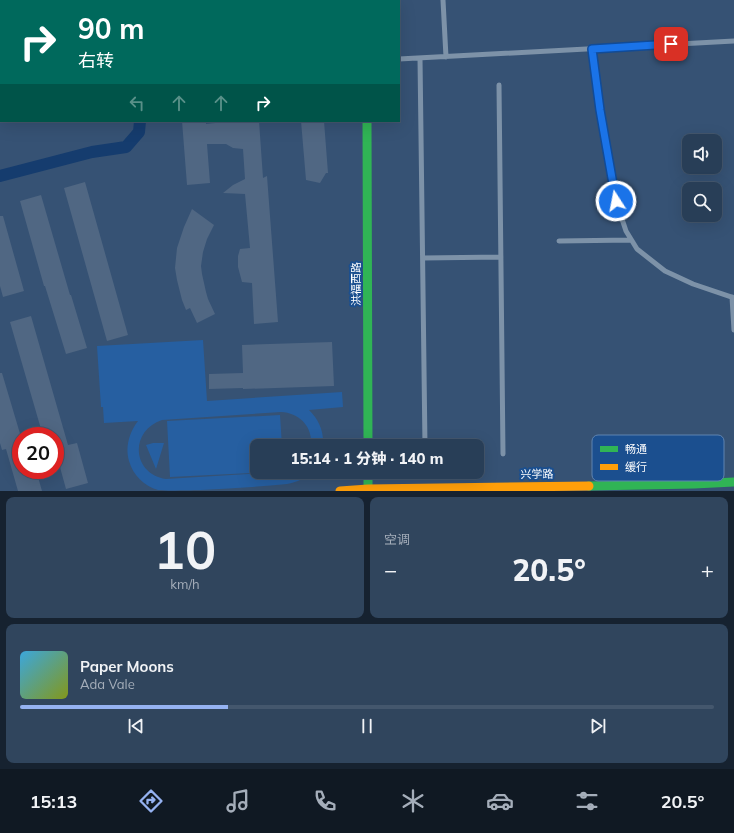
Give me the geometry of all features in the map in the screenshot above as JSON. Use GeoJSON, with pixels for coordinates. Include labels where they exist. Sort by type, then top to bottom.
{"type":"FeatureCollection","features":[{"type":"Feature","properties":{"kind":"street","name":"洪福西路"},"geometry":{"type":"LineString","coordinates":[[368,122],[368,439]]}},
{"type":"Feature","properties":{"kind":"street"},"geometry":{"type":"LineString","coordinates":[[368,479],[368,490]]}},
{"type":"Feature","properties":{"kind":"street","name":"兴学路"},"geometry":{"type":"LineString","coordinates":[[340,491],[556,489],[734,482]]}},
{"type":"Feature","properties":{"kind":"lane"},"geometry":{"type":"LineString","coordinates":[[443,0],[446,57]]}},
{"type":"Feature","properties":{"kind":"lane"},"geometry":{"type":"LineString","coordinates":[[400,59],[734,41]]}},
{"type":"Feature","properties":{"kind":"lane"},"geometry":{"type":"LineString","coordinates":[[592,49],[600,110],[616,201],[626,231],[637,249],[665,271],[693,284],[733,298],[734,330]]}},
{"type":"Feature","properties":{"kind":"lane"},"geometry":{"type":"LineString","coordinates":[[420,58],[425,439]]}},
{"type":"Feature","properties":{"kind":"lane"},"geometry":{"type":"LineString","coordinates":[[500,85],[503,454]]}},
{"type":"Feature","properties":{"kind":"lane"},"geometry":{"type":"LineString","coordinates":[[559,241],[631,240]]}},
{"type":"Feature","properties":{"kind":"lane"},"geometry":{"type":"LineString","coordinates":[[422,258],[501,257]]}},
{"type":"Feature","properties":{"kind":"shaded area"},"geometry":{"type":"Polygon","coordinates":[[[203,340],[207,401],[342,392],[343,407],[309,410],[316,418],[320,426],[323,439],[311,439],[310,433],[304,422],[294,415],[281,412],[162,420],[151,425],[144,433],[140,442],[139,452],[141,461],[146,469],[155,475],[166,479],[250,474],[250,479],[302,479],[287,484],[255,487],[201,490],[158,490],[148,486],[136,475],[129,461],[127,451],[130,435],[138,421],[104,423],[103,407],[101,407],[97,346],[203,340]]]}},
{"type":"Feature","properties":{"kind":"shaded area"},"geometry":{"type":"Polygon","coordinates":[[[280,415],[282,439],[250,439],[250,473],[170,477],[167,421],[280,415]]]}},
{"type":"Feature","properties":{"kind":"shaded area"},"geometry":{"type":"Polygon","coordinates":[[[153,443],[164,443],[156,469],[146,445],[153,443]]]}},
{"type":"Feature","properties":{"kind":"building"},"geometry":{"type":"Polygon","coordinates":[[[182,122],[206,122],[206,124],[224,122],[259,122],[263,178],[267,176],[278,322],[254,324],[252,283],[242,282],[238,267],[238,256],[240,249],[250,248],[245,194],[223,193],[233,185],[245,179],[243,149],[233,148],[226,144],[207,144],[210,183],[187,185],[182,122]]]}},
{"type":"Feature","properties":{"kind":"building"},"geometry":{"type":"Polygon","coordinates":[[[301,122],[324,122],[328,173],[326,173],[320,183],[306,180],[301,122]]]}},
{"type":"Feature","properties":{"kind":"building"},"geometry":{"type":"Polygon","coordinates":[[[85,182],[128,335],[107,341],[64,188],[85,182]]]}},
{"type":"Feature","properties":{"kind":"building"},"geometry":{"type":"Polygon","coordinates":[[[41,195],[87,348],[66,354],[44,286],[20,201],[41,195]]]}},
{"type":"Feature","properties":{"kind":"building"},"geometry":{"type":"Polygon","coordinates":[[[192,209],[214,225],[207,239],[201,266],[208,299],[215,314],[197,323],[190,308],[186,310],[182,300],[175,268],[177,248],[192,209]]]}},
{"type":"Feature","properties":{"kind":"building"},"geometry":{"type":"Polygon","coordinates":[[[0,216],[3,216],[24,291],[3,297],[0,286],[0,216]]]}},
{"type":"Feature","properties":{"kind":"building"},"geometry":{"type":"Polygon","coordinates":[[[31,316],[63,427],[40,427],[10,322],[31,316]]]}},
{"type":"Feature","properties":{"kind":"building"},"geometry":{"type":"Polygon","coordinates":[[[332,342],[334,386],[209,389],[209,374],[243,373],[242,345],[332,342]]]}},
{"type":"Feature","properties":{"kind":"building"},"geometry":{"type":"Polygon","coordinates":[[[0,373],[2,373],[18,427],[12,427],[12,470],[6,449],[2,450],[0,443],[0,373]]]}},
{"type":"Feature","properties":{"kind":"building"},"geometry":{"type":"Polygon","coordinates":[[[64,431],[68,445],[77,443],[88,483],[66,489],[63,479],[64,431]]]}},
{"type":"Feature","properties":{"kind":"building"},"geometry":{"type":"Polygon","coordinates":[[[15,479],[39,479],[42,491],[18,491],[15,479]]]}},
{"type":"Feature","properties":{"kind":"waterway"},"geometry":{"type":"LineString","coordinates":[[0,176],[92,152],[126,147],[139,132],[140,122]]}},
{"type":"Feature","properties":{"kind":"traffic: fast"},"geometry":{"type":"LineString","coordinates":[[367,122],[368,439]]}},
{"type":"Feature","properties":{"kind":"traffic: fast"},"geometry":{"type":"LineString","coordinates":[[368,479],[368,491]]}},
{"type":"Feature","properties":{"kind":"traffic: fast"},"geometry":{"type":"LineString","coordinates":[[589,486],[734,482]]}},
{"type":"Feature","properties":{"kind":"traffic: slow"},"geometry":{"type":"LineString","coordinates":[[340,491],[368,489],[589,486]]}},
{"type":"Feature","properties":{"kind":"route"},"geometry":{"type":"LineString","coordinates":[[616,201],[600,110],[592,49],[671,44]]}}]}
